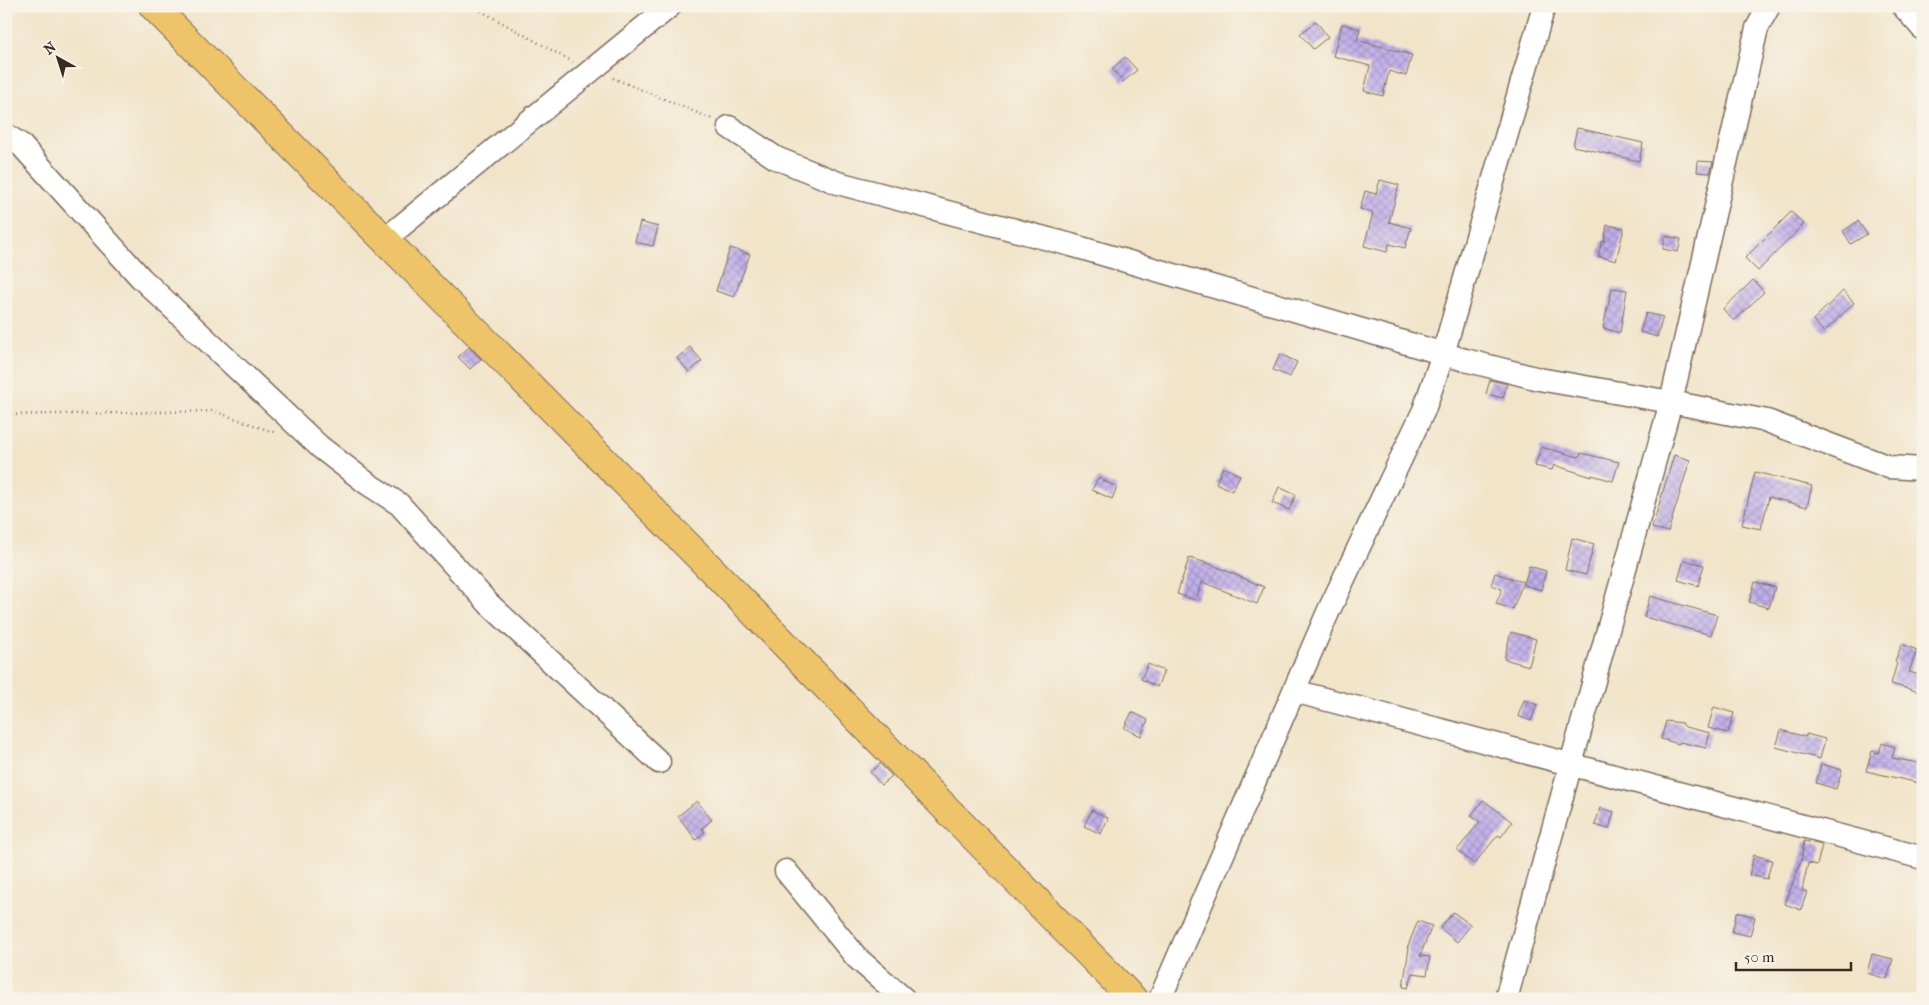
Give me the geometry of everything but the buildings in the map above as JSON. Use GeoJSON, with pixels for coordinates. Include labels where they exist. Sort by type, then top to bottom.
{"type":"FeatureCollection","features":[{"type":"Feature","properties":{"kind":"main road"},"geometry":{"type":"LineString","coordinates":[[153,6],[710,568],[1133,999]]}},
{"type":"Feature","properties":{"kind":"street"},"geometry":{"type":"LineString","coordinates":[[384,240],[670,6]]}},
{"type":"Feature","properties":{"kind":"street"},"geometry":{"type":"LineString","coordinates":[[1160,999],[1329,610],[1424,410],[1443,354],[1544,6]]}},
{"type":"Feature","properties":{"kind":"street"},"geometry":{"type":"LineString","coordinates":[[1506,999],[1671,402],[1757,28],[1769,6]]}},
{"type":"Feature","properties":{"kind":"street"},"geometry":{"type":"LineString","coordinates":[[1903,6],[1923,28]]}},
{"type":"Feature","properties":{"kind":"street"},"geometry":{"type":"LineString","coordinates":[[729,127],[776,158],[838,183],[1071,245],[1443,354],[1539,379],[1767,421],[1889,466],[1923,469]]}},
{"type":"Feature","properties":{"kind":"street"},"geometry":{"type":"LineString","coordinates":[[6,135],[20,144],[142,278],[320,447],[368,484],[398,504],[489,604],[659,762]]}},
{"type":"Feature","properties":{"kind":"street"},"geometry":{"type":"LineString","coordinates":[[1294,691],[1923,858]]}},
{"type":"Feature","properties":{"kind":"street"},"geometry":{"type":"LineString","coordinates":[[786,871],[857,958],[904,999]]}},
{"type":"Feature","properties":{"kind":"path"},"geometry":{"type":"LineString","coordinates":[[6,415],[214,411],[275,432],[281,436]]}}]}
